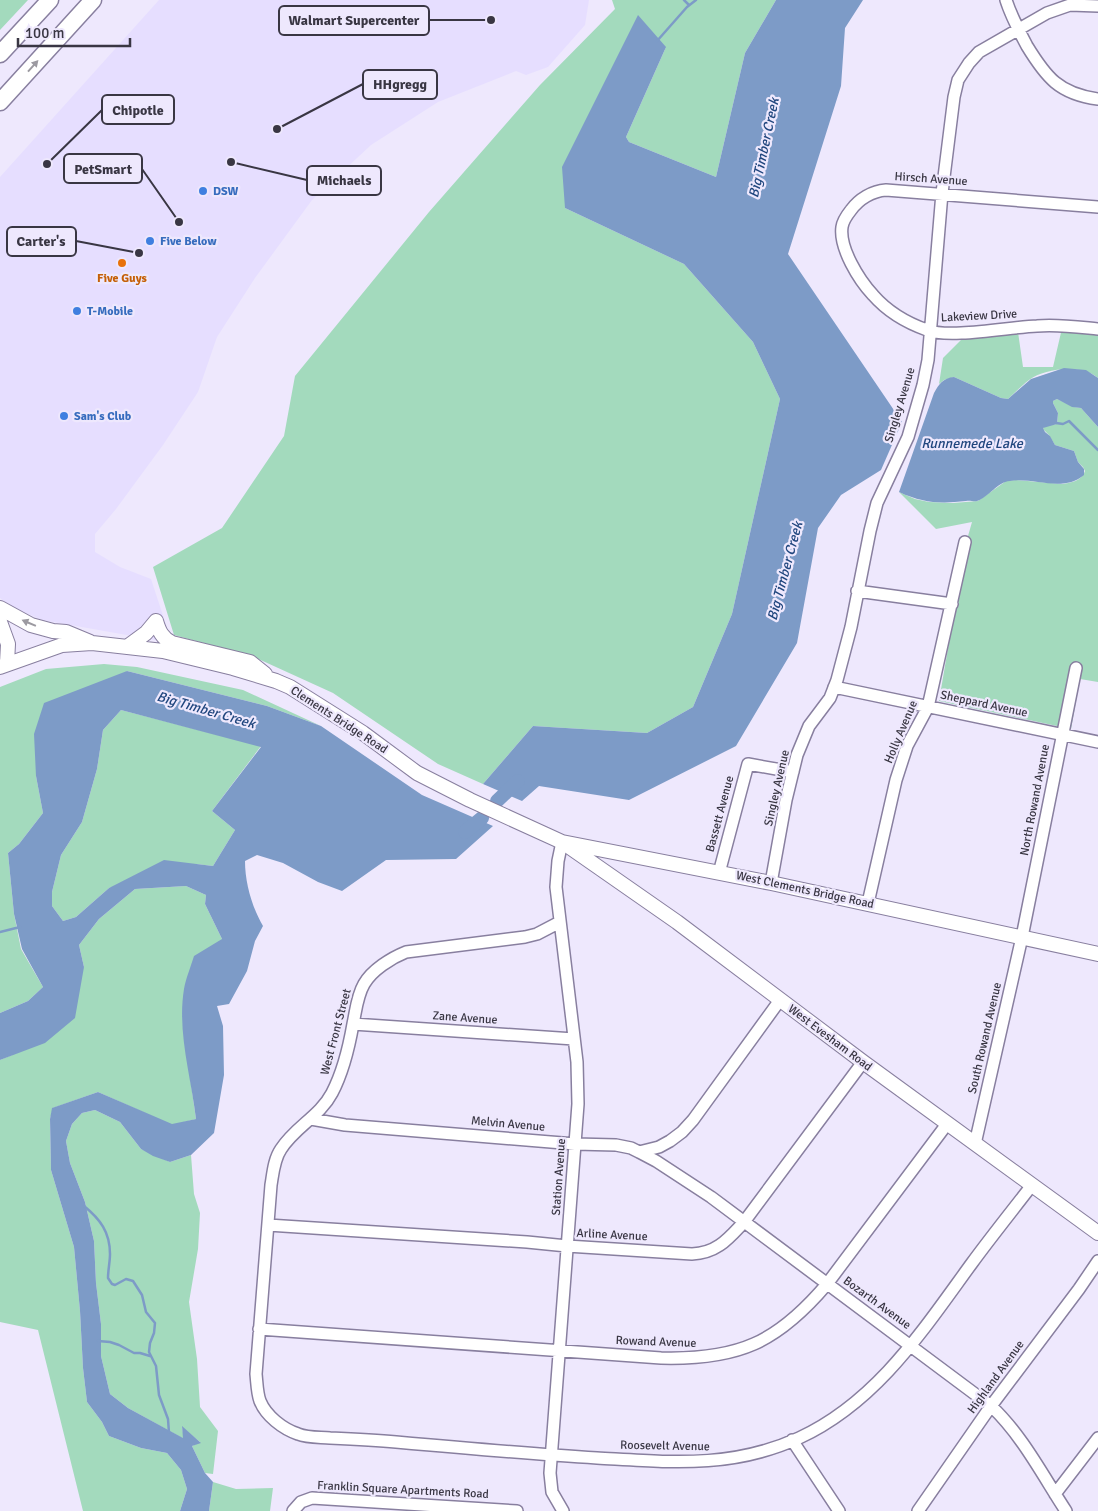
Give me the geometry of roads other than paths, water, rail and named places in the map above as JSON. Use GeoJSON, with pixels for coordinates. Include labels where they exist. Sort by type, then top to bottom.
{"type":"FeatureCollection","features":[{"type":"Feature","properties":{"kind":"highway"},"geometry":{"type":"LineString","coordinates":[[0,54],[50,0]]}},
{"type":"Feature","properties":{"kind":"highway"},"geometry":{"type":"LineString","coordinates":[[0,102],[93,0]]}},
{"type":"Feature","properties":{"kind":"main road","name":"Clements Bridge Road"},"geometry":{"type":"LineString","coordinates":[[0,608],[31,625],[53,631],[66,632],[92,643]]}},
{"type":"Feature","properties":{"kind":"main road"},"geometry":{"type":"LineString","coordinates":[[127,647],[146,633],[156,621],[165,640],[250,662],[276,681]]}},
{"type":"Feature","properties":{"kind":"main road","name":"Clements Bridge Road"},"geometry":{"type":"LineString","coordinates":[[0,622],[8,644],[2,661]]}},
{"type":"Feature","properties":{"kind":"main road","name":"Clements Bridge Road"},"geometry":{"type":"LineString","coordinates":[[2,661],[62,646],[92,643],[163,652],[232,668],[276,681],[290,687],[362,733],[417,773],[514,820]]}},
{"type":"Feature","properties":{"kind":"main road","name":"West Clements Bridge Road"},"geometry":{"type":"LineString","coordinates":[[514,820],[562,842],[868,903],[1098,954]]}},
{"type":"Feature","properties":{"kind":"main road","name":"West Evesham Road"},"geometry":{"type":"LineString","coordinates":[[562,842],[677,922],[863,1062],[1098,1233]]}},
{"type":"Feature","properties":{"kind":"main road"},"geometry":{"type":"LineString","coordinates":[[613,878],[606,862],[609,855],[614,852]]}},
{"type":"Feature","properties":{"kind":"street"},"geometry":{"type":"LineString","coordinates":[[1006,0],[1018,30],[1041,70],[1059,86],[1070,92],[1098,99]]}},
{"type":"Feature","properties":{"kind":"street","name":"Singley Avenue"},"geometry":{"type":"LineString","coordinates":[[771,883],[793,772],[809,726],[820,712],[834,687],[851,626],[877,503],[908,437],[923,385],[928,360],[942,193],[954,97],[958,80],[979,52],[1047,13],[1070,5],[1098,6]]}},
{"type":"Feature","properties":{"kind":"street","name":"Hirsch Avenue"},"geometry":{"type":"LineString","coordinates":[[864,284],[850,264],[842,225],[859,201],[877,190],[942,193],[1098,207]]}},
{"type":"Feature","properties":{"kind":"street","name":"Lakeview Drive"},"geometry":{"type":"LineString","coordinates":[[864,284],[873,296],[896,314],[912,324],[930,331],[948,333],[1039,326],[1098,329]]}},
{"type":"Feature","properties":{"kind":"street","name":"Holly Avenue"},"geometry":{"type":"LineString","coordinates":[[868,903],[896,780],[907,746],[928,707],[965,542]]}},
{"type":"Feature","properties":{"kind":"street"},"geometry":{"type":"LineString","coordinates":[[857,591],[952,604]]}},
{"type":"Feature","properties":{"kind":"street","name":"North Rowand Avenue"},"geometry":{"type":"LineString","coordinates":[[1022,937],[1076,668]]}},
{"type":"Feature","properties":{"kind":"street","name":"Sheppard Avenue"},"geometry":{"type":"LineString","coordinates":[[834,687],[1098,742]]}},
{"type":"Feature","properties":{"kind":"street","name":"Bassett Avenue"},"geometry":{"type":"LineString","coordinates":[[718,872],[748,764],[793,772]]}},
{"type":"Feature","properties":{"kind":"street","name":"Station Avenue"},"geometry":{"type":"LineString","coordinates":[[562,842],[556,887],[577,1062],[578,1104],[550,1473],[552,1492],[563,1511]]}},
{"type":"Feature","properties":{"kind":"street","name":"West Front Street"},"geometry":{"type":"LineString","coordinates":[[275,1421],[261,1404],[256,1374],[274,1164],[280,1150],[289,1139],[326,1104],[333,1092],[347,1052],[357,1001],[365,982],[374,972],[406,952],[525,937],[537,934],[560,922]]}},
{"type":"Feature","properties":{"kind":"street","name":"South Rowand Avenue"},"geometry":{"type":"LineString","coordinates":[[975,1144],[1022,937]]}},
{"type":"Feature","properties":{"kind":"street"},"geometry":{"type":"LineString","coordinates":[[639,1152],[670,1142],[682,1132],[693,1120],[780,1000]]}},
{"type":"Feature","properties":{"kind":"street","name":"Zane Avenue"},"geometry":{"type":"LineString","coordinates":[[353,1024],[574,1040]]}},
{"type":"Feature","properties":{"kind":"street","name":"Arline Avenue"},"geometry":{"type":"LineString","coordinates":[[268,1225],[702,1254],[709,1252],[728,1239],[744,1222],[863,1062]]}},
{"type":"Feature","properties":{"kind":"street","name":"Melvin Avenue"},"geometry":{"type":"LineString","coordinates":[[311,1119],[345,1125],[575,1144],[616,1145],[639,1152]]}},
{"type":"Feature","properties":{"kind":"street","name":"Rowand Avenue"},"geometry":{"type":"LineString","coordinates":[[259,1329],[661,1358],[688,1359],[721,1355],[748,1348],[778,1331],[812,1302],[947,1124]]}},
{"type":"Feature","properties":{"kind":"street","name":"Bozarth Avenue"},"geometry":{"type":"LineString","coordinates":[[639,1152],[656,1161],[744,1222],[992,1406],[1007,1423],[1066,1511]]}},
{"type":"Feature","properties":{"kind":"street","name":"Roosevelt Avenue"},"geometry":{"type":"LineString","coordinates":[[275,1421],[299,1435],[313,1437],[380,1440],[552,1455],[712,1462],[758,1452],[792,1440],[841,1414],[891,1369],[1032,1186]]}},
{"type":"Feature","properties":{"kind":"street","name":"Highland Avenue"},"geometry":{"type":"LineString","coordinates":[[918,1511],[1098,1261]]}},
{"type":"Feature","properties":{"kind":"street"},"geometry":{"type":"LineString","coordinates":[[1055,1494],[1098,1438]]}},
{"type":"Feature","properties":{"kind":"street"},"geometry":{"type":"LineString","coordinates":[[792,1440],[839,1511]]}},
{"type":"Feature","properties":{"kind":"street","name":"Franklin Square Apartments Road"},"geometry":{"type":"LineString","coordinates":[[293,1511],[301,1502],[312,1498],[369,1507],[517,1511]]}},
{"type":"Feature","properties":{"kind":"water"},"geometry":{"type":"Polygon","coordinates":[[[776,0],[863,0],[845,28],[841,86],[788,254],[902,422],[881,470],[841,495],[818,528],[797,643],[736,746],[629,800],[539,786],[522,801],[483,784],[533,726],[647,733],[693,707],[732,614],[780,399],[753,342],[684,264],[565,208],[562,167],[638,15],[666,47],[626,137],[629,142],[716,177],[745,53],[776,0]]]}},
{"type":"Feature","properties":{"kind":"water","name":"Runnemede Lake"},"geometry":{"type":"Polygon","coordinates":[[[1064,368],[1086,370],[1098,378],[1098,427],[1081,408],[1072,407],[1057,399],[1053,403],[1058,413],[1057,424],[1043,428],[1055,445],[1074,451],[1078,462],[1084,469],[1084,475],[1076,480],[1058,484],[1019,480],[1005,482],[976,501],[932,502],[899,492],[934,393],[944,380],[954,377],[1001,398],[1008,399],[1031,379],[1064,368]]]}},
{"type":"Feature","properties":{"kind":"water"},"geometry":{"type":"Polygon","coordinates":[[[127,671],[267,706],[321,726],[422,795],[493,826],[456,859],[386,860],[342,891],[318,882],[283,863],[257,855],[245,861],[250,895],[263,926],[255,941],[247,971],[229,1004],[217,1006],[223,1026],[224,1075],[214,1133],[191,1155],[170,1162],[141,1149],[120,1122],[95,1110],[82,1113],[72,1124],[66,1141],[70,1163],[85,1202],[94,1241],[96,1283],[101,1324],[101,1356],[110,1394],[128,1408],[183,1438],[182,1426],[201,1443],[192,1446],[205,1473],[213,1482],[209,1511],[180,1511],[187,1489],[181,1470],[167,1453],[141,1448],[109,1436],[102,1422],[87,1402],[74,1247],[51,1170],[50,1119],[52,1108],[98,1092],[172,1124],[196,1119],[183,1038],[182,1005],[184,989],[194,956],[222,939],[205,904],[206,895],[186,886],[135,889],[99,919],[79,945],[84,967],[75,1018],[45,1043],[0,1060],[0,1013],[28,1001],[43,987],[22,949],[14,914],[8,853],[19,844],[43,813],[36,776],[34,734],[44,703],[127,671]],[[121,710],[103,730],[97,769],[82,822],[61,855],[52,892],[52,906],[63,921],[76,917],[109,888],[164,860],[213,866],[235,830],[212,811],[261,747],[121,710]]]}},
{"type":"Feature","properties":{"kind":"waterway"},"geometry":{"type":"LineString","coordinates":[[684,0],[689,5]]}},
{"type":"Feature","properties":{"kind":"waterway"},"geometry":{"type":"LineString","coordinates":[[657,41],[687,7],[696,0]]}},
{"type":"Feature","properties":{"kind":"waterway"},"geometry":{"type":"LineString","coordinates":[[1056,423],[1063,424],[1069,421],[1098,450]]}},
{"type":"Feature","properties":{"kind":"waterway","name":"Big Timber Creek"},"geometry":{"type":"LineString","coordinates":[[497,801],[518,781]]}},
{"type":"Feature","properties":{"kind":"waterway","name":"Big Timber Creek"},"geometry":{"type":"LineString","coordinates":[[465,832],[482,818]]}},
{"type":"Feature","properties":{"kind":"waterway"},"geometry":{"type":"LineString","coordinates":[[0,932],[20,927]]}},
{"type":"Feature","properties":{"kind":"waterway"},"geometry":{"type":"LineString","coordinates":[[84,1206],[95,1216],[106,1233],[110,1246],[108,1278],[115,1285],[126,1279],[133,1281],[142,1295],[146,1312],[155,1323],[149,1352],[156,1366],[159,1395],[168,1419],[169,1433]]}},
{"type":"Feature","properties":{"kind":"waterway"},"geometry":{"type":"LineString","coordinates":[[98,1341],[110,1342],[134,1353],[150,1356]]}},
{"type":"Feature","properties":{"kind":"place","name":"Walmart Supercenter"},"geometry":{"type":"Point","coordinates":[491,20]}},
{"type":"Feature","properties":{"kind":"place","name":"HHgregg"},"geometry":{"type":"Point","coordinates":[277,129]}},
{"type":"Feature","properties":{"kind":"place","name":"Michaels"},"geometry":{"type":"Point","coordinates":[231,162]}},
{"type":"Feature","properties":{"kind":"place","name":"Chipotle"},"geometry":{"type":"Point","coordinates":[47,164]}},
{"type":"Feature","properties":{"kind":"place","name":"DSW"},"geometry":{"type":"Point","coordinates":[203,191]}},
{"type":"Feature","properties":{"kind":"place","name":"PetSmart"},"geometry":{"type":"Point","coordinates":[179,222]}},
{"type":"Feature","properties":{"kind":"place","name":"Five Below"},"geometry":{"type":"Point","coordinates":[150,241]}},
{"type":"Feature","properties":{"kind":"place","name":"Carter's"},"geometry":{"type":"Point","coordinates":[139,253]}},
{"type":"Feature","properties":{"kind":"place","name":"Five Guys"},"geometry":{"type":"Point","coordinates":[122,263]}},
{"type":"Feature","properties":{"kind":"place","name":"T-Mobile"},"geometry":{"type":"Point","coordinates":[77,311]}},
{"type":"Feature","properties":{"kind":"place","name":"Sam's Club"},"geometry":{"type":"Point","coordinates":[64,416]}}]}
